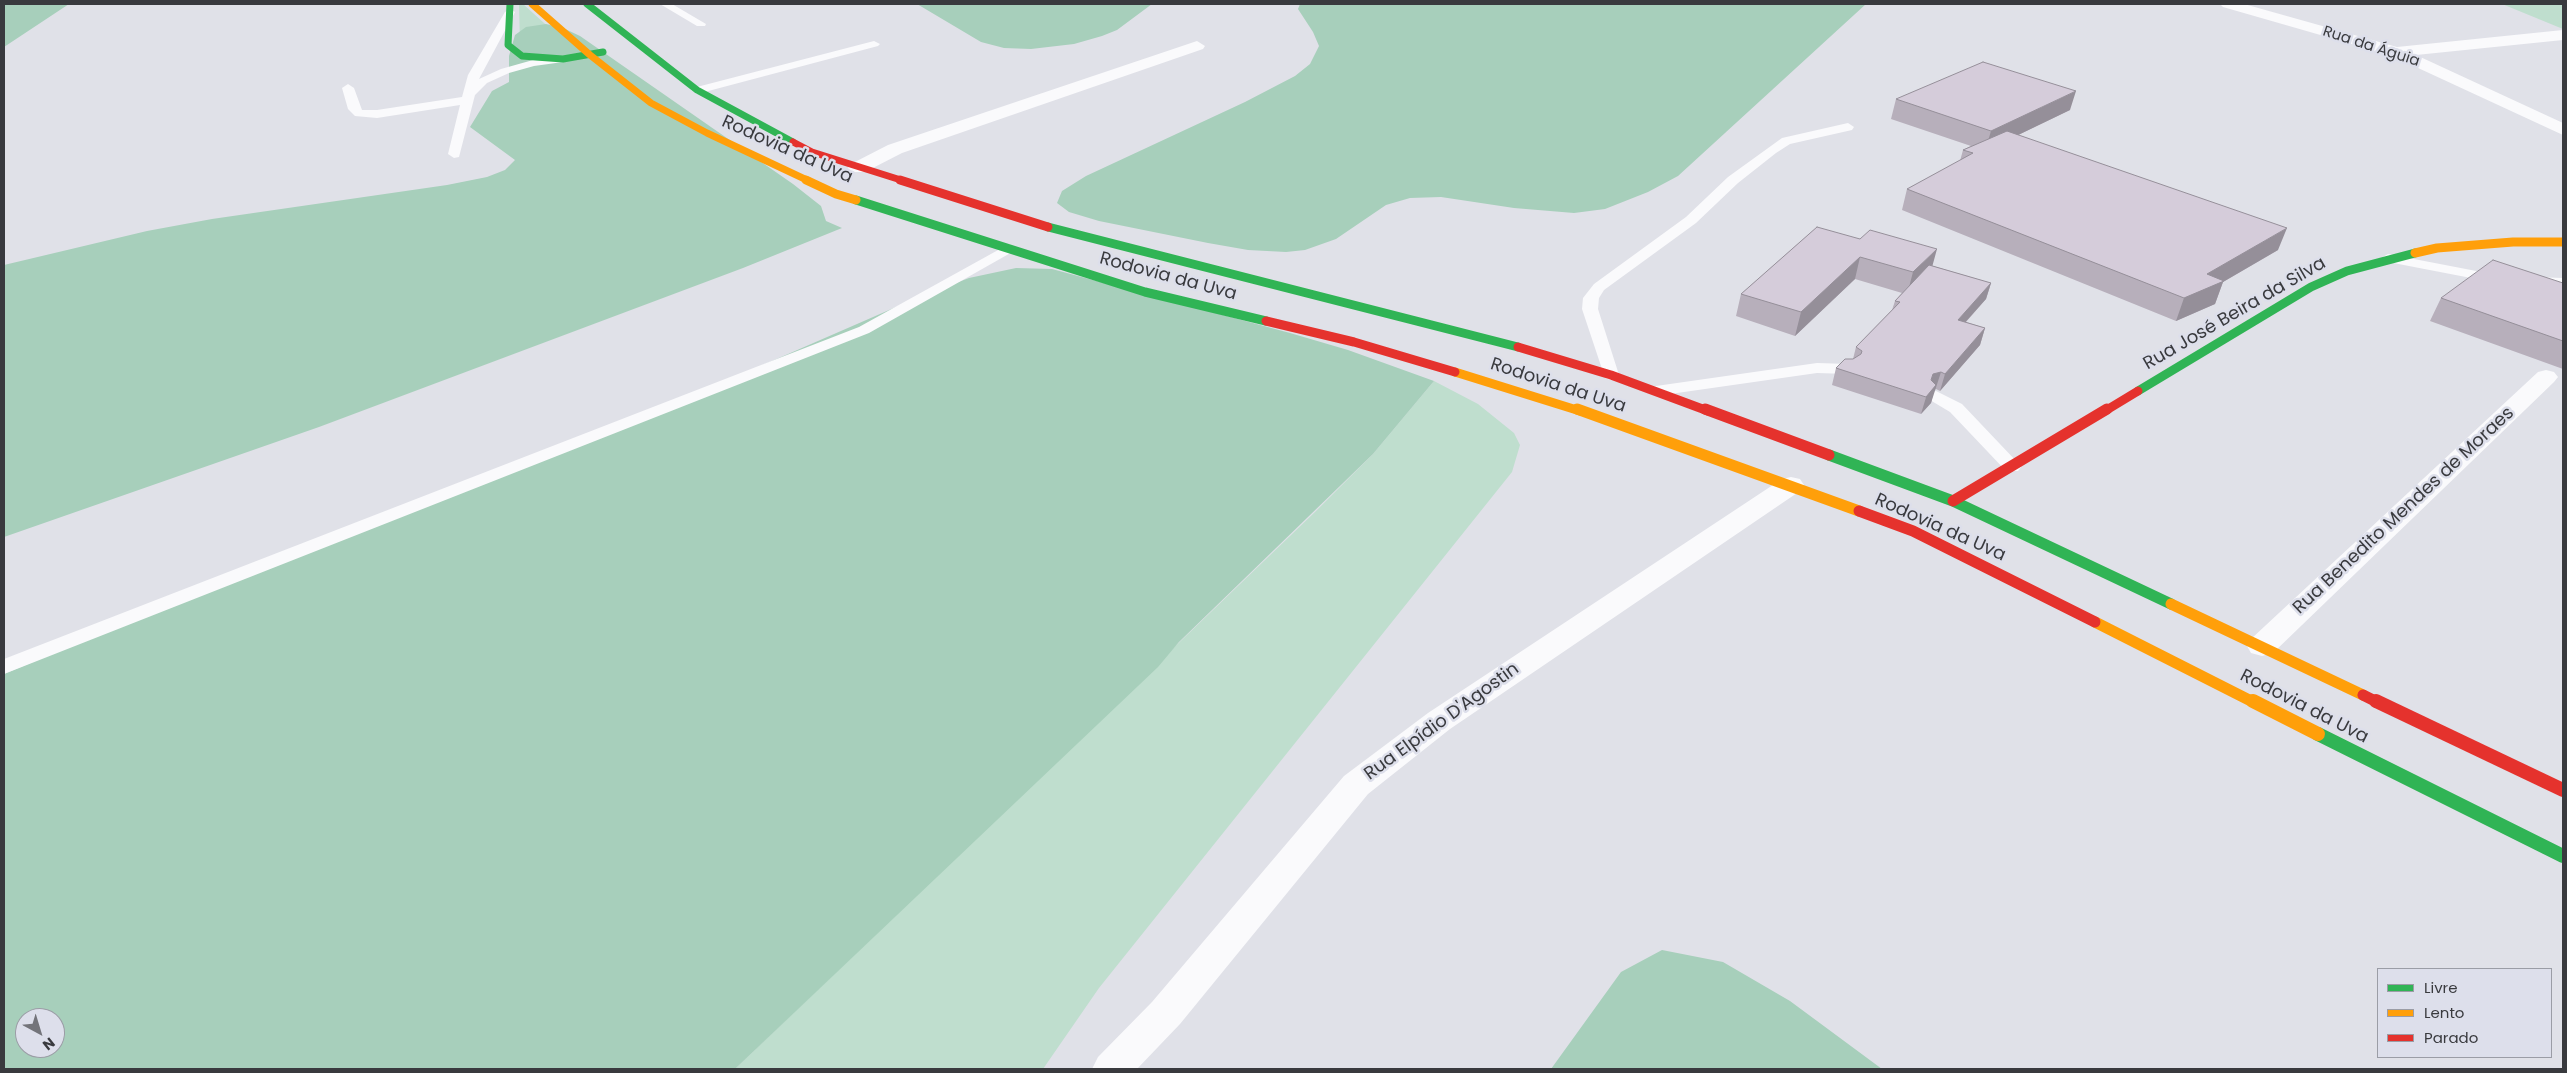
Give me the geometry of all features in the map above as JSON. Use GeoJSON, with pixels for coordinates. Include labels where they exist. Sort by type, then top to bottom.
{"type":"FeatureCollection","features":[{"type":"Feature","properties":{"kind":"main road","name":"Rodovia da Uva"},"geometry":{"type":"LineString","coordinates":[[532,4],[590,55],[650,103],[707,133],[836,194],[1145,292],[1354,342],[1567,406],[1917,528],[2563,856]]}},
{"type":"Feature","properties":{"kind":"main road","name":"Rodovia da Uva"},"geometry":{"type":"LineString","coordinates":[[587,4],[628,47],[697,90],[812,152],[1013,218],[1189,265],[1499,342],[1611,375],[1949,504],[2262,646],[2563,790]]}},
{"type":"Feature","properties":{"kind":"main road"},"geometry":{"type":"LineString","coordinates":[[510,8],[508,45],[513,51],[522,56],[539,59],[563,59],[628,47]]}},
{"type":"Feature","properties":{"kind":"main road","name":"Rua José Beira da Silva"},"geometry":{"type":"LineString","coordinates":[[1949,504],[2311,287],[2347,271],[2388,258],[2437,248],[2513,242],[2563,242]]}},
{"type":"Feature","properties":{"kind":"street","name":"Rua da Águia"},"geometry":{"type":"LineString","coordinates":[[2228,4],[2396,52],[2563,130]]}},
{"type":"Feature","properties":{"kind":"street"},"geometry":{"type":"LineString","coordinates":[[2396,52],[2563,35]]}},
{"type":"Feature","properties":{"kind":"street"},"geometry":{"type":"LineString","coordinates":[[858,168],[895,149],[1197,46]]}},
{"type":"Feature","properties":{"kind":"street","name":"Rua Benedito Mendes de Moraes"},"geometry":{"type":"LineString","coordinates":[[2262,646],[2546,377]]}},
{"type":"Feature","properties":{"kind":"street","name":"Rua Elpídio D'Agostin"},"geometry":{"type":"LineString","coordinates":[[1112,1069],[1166,1013],[1356,785],[1439,721],[1791,485]]}},
{"type":"Feature","properties":{"kind":"lane"},"geometry":{"type":"LineString","coordinates":[[665,4],[701,24]]}},
{"type":"Feature","properties":{"kind":"lane"},"geometry":{"type":"LineString","coordinates":[[454,154],[474,75],[510,8]]}},
{"type":"Feature","properties":{"kind":"lane"},"geometry":{"type":"LineString","coordinates":[[697,90],[874,44]]}},
{"type":"Feature","properties":{"kind":"lane"},"geometry":{"type":"LineString","coordinates":[[348,88],[354,109],[359,113],[376,114],[470,96],[483,80],[505,71],[533,63],[563,59]]}},
{"type":"Feature","properties":{"kind":"lane"},"geometry":{"type":"LineString","coordinates":[[1611,375],[1590,308],[1591,298],[1599,287],[1691,220],[1733,180],[1786,141],[1848,127]]}},
{"type":"Feature","properties":{"kind":"lane"},"geometry":{"type":"LineString","coordinates":[[4,667],[864,330],[1009,248]]}},
{"type":"Feature","properties":{"kind":"lane"},"geometry":{"type":"LineString","coordinates":[[2388,258],[2512,281],[2563,282]]}},
{"type":"Feature","properties":{"kind":"lane"},"geometry":{"type":"LineString","coordinates":[[1656,392],[1817,368],[1848,369]]}},
{"type":"Feature","properties":{"kind":"lane"},"geometry":{"type":"LineString","coordinates":[[1936,396],[1956,408],[2012,467]]}},
{"type":"Feature","properties":{"kind":"green space"},"geometry":{"type":"Polygon","coordinates":[[[4,4],[69,4],[4,47],[4,4]]]}},
{"type":"Feature","properties":{"kind":"green space"},"geometry":{"type":"Polygon","coordinates":[[[519,4],[523,4],[575,51],[520,44],[519,4]]]}},
{"type":"Feature","properties":{"kind":"green space"},"geometry":{"type":"Polygon","coordinates":[[[917,4],[1152,4],[1117,30],[1102,36],[1074,44],[1031,49],[1004,48],[981,42],[917,4]]]}},
{"type":"Feature","properties":{"kind":"green space"},"geometry":{"type":"Polygon","coordinates":[[[1300,4],[1866,4],[1678,176],[1648,192],[1605,209],[1574,213],[1514,208],[1441,197],[1410,198],[1386,205],[1336,239],[1305,250],[1286,252],[1248,250],[1099,221],[1069,212],[1057,203],[1062,191],[1086,176],[1245,102],[1295,76],[1310,64],[1319,46],[1313,32],[1298,9],[1300,4]]]}},
{"type":"Feature","properties":{"kind":"green space"},"geometry":{"type":"Polygon","coordinates":[[[2502,4],[2563,4],[2563,29],[2502,4]]]}},
{"type":"Feature","properties":{"kind":"green space"},"geometry":{"type":"Polygon","coordinates":[[[546,24],[563,28],[580,36],[793,184],[821,206],[826,221],[842,228],[743,268],[319,427],[4,537],[4,265],[147,231],[212,219],[447,185],[487,177],[505,170],[515,160],[470,127],[492,91],[509,82],[509,56],[515,35],[526,27],[546,24]]]}},
{"type":"Feature","properties":{"kind":"green space"},"geometry":{"type":"Polygon","coordinates":[[[1016,268],[1052,269],[1348,350],[1434,381],[1373,454],[1179,642],[1158,667],[735,1069],[4,1069],[4,674],[133,620],[609,432],[919,297],[969,278],[1016,268]]]}},
{"type":"Feature","properties":{"kind":"green space"},"geometry":{"type":"Polygon","coordinates":[[[1434,381],[1478,404],[1514,433],[1520,445],[1512,472],[1099,988],[1043,1069],[735,1069],[1315,512],[1373,454],[1434,381]]]}},
{"type":"Feature","properties":{"kind":"green space"},"geometry":{"type":"Polygon","coordinates":[[[1662,950],[1723,962],[1790,1001],[1882,1069],[1551,1069],[1621,972],[1662,950]]]}},
{"type":"Feature","properties":{"kind":"building"},"geometry":{"type":"Polygon","coordinates":[[[1983,62],[2076,91],[1991,131],[1896,99],[1983,62]]]}},
{"type":"Feature","properties":{"kind":"building"},"geometry":{"type":"Polygon","coordinates":[[[2007,131],[2287,228],[2207,274],[2224,281],[2184,298],[1907,189],[1973,153],[1963,150],[2007,131]]]}},
{"type":"Feature","properties":{"kind":"building"},"geometry":{"type":"Polygon","coordinates":[[[1817,227],[1860,239],[1870,230],[1937,249],[1913,272],[1860,257],[1801,312],[1741,294],[1817,227]]]}},
{"type":"Feature","properties":{"kind":"building"},"geometry":{"type":"Polygon","coordinates":[[[2493,260],[2563,283],[2563,341],[2441,298],[2493,260]]]}},
{"type":"Feature","properties":{"kind":"building"},"geometry":{"type":"Polygon","coordinates":[[[1929,265],[1991,283],[1958,320],[1985,328],[1945,374],[1941,372],[1933,374],[1931,380],[1936,385],[1926,397],[1836,368],[1845,359],[1853,359],[1861,354],[1862,351],[1856,347],[1900,302],[1895,301],[1929,265]]]}},
{"type":"Feature","properties":{"kind":"traffic: fast"},"geometry":{"type":"LineString","coordinates":[[510,4],[508,45],[522,56],[563,59],[603,52]]}},
{"type":"Feature","properties":{"kind":"traffic: fast"},"geometry":{"type":"LineString","coordinates":[[587,4],[697,90],[793,142]]}},
{"type":"Feature","properties":{"kind":"traffic: fast"},"geometry":{"type":"LineString","coordinates":[[856,200],[1145,292],[1266,321]]}},
{"type":"Feature","properties":{"kind":"traffic: fast"},"geometry":{"type":"LineString","coordinates":[[1048,227],[1518,347]]}},
{"type":"Feature","properties":{"kind":"traffic: fast"},"geometry":{"type":"LineString","coordinates":[[2138,391],[2311,287],[2347,271],[2415,253]]}},
{"type":"Feature","properties":{"kind":"traffic: fast"},"geometry":{"type":"LineString","coordinates":[[1829,455],[1953,501],[2171,604]]}},
{"type":"Feature","properties":{"kind":"traffic: fast"},"geometry":{"type":"LineString","coordinates":[[2318,734],[2563,856]]}},
{"type":"Feature","properties":{"kind":"traffic: slow"},"geometry":{"type":"LineString","coordinates":[[532,4],[590,55],[651,103],[707,133],[836,194],[856,200]]}},
{"type":"Feature","properties":{"kind":"traffic: slow"},"geometry":{"type":"LineString","coordinates":[[2415,253],[2437,248],[2513,242],[2563,242]]}},
{"type":"Feature","properties":{"kind":"traffic: slow"},"geometry":{"type":"LineString","coordinates":[[1455,372],[1567,406],[1859,511]]}},
{"type":"Feature","properties":{"kind":"traffic: slow"},"geometry":{"type":"LineString","coordinates":[[2171,604],[2363,695]]}},
{"type":"Feature","properties":{"kind":"traffic: slow"},"geometry":{"type":"LineString","coordinates":[[2095,622],[2318,734]]}},
{"type":"Feature","properties":{"kind":"traffic: jam"},"geometry":{"type":"LineString","coordinates":[[793,142],[812,152],[1048,227]]}},
{"type":"Feature","properties":{"kind":"traffic: jam"},"geometry":{"type":"LineString","coordinates":[[1266,321],[1354,342],[1455,372]]}},
{"type":"Feature","properties":{"kind":"traffic: jam"},"geometry":{"type":"LineString","coordinates":[[1518,347],[1611,375],[1829,455]]}},
{"type":"Feature","properties":{"kind":"traffic: jam"},"geometry":{"type":"LineString","coordinates":[[1953,501],[2138,391]]}},
{"type":"Feature","properties":{"kind":"traffic: jam"},"geometry":{"type":"LineString","coordinates":[[1859,511],[1913,531],[2095,622]]}},
{"type":"Feature","properties":{"kind":"traffic: jam"},"geometry":{"type":"LineString","coordinates":[[2363,695],[2563,790]]}}]}
